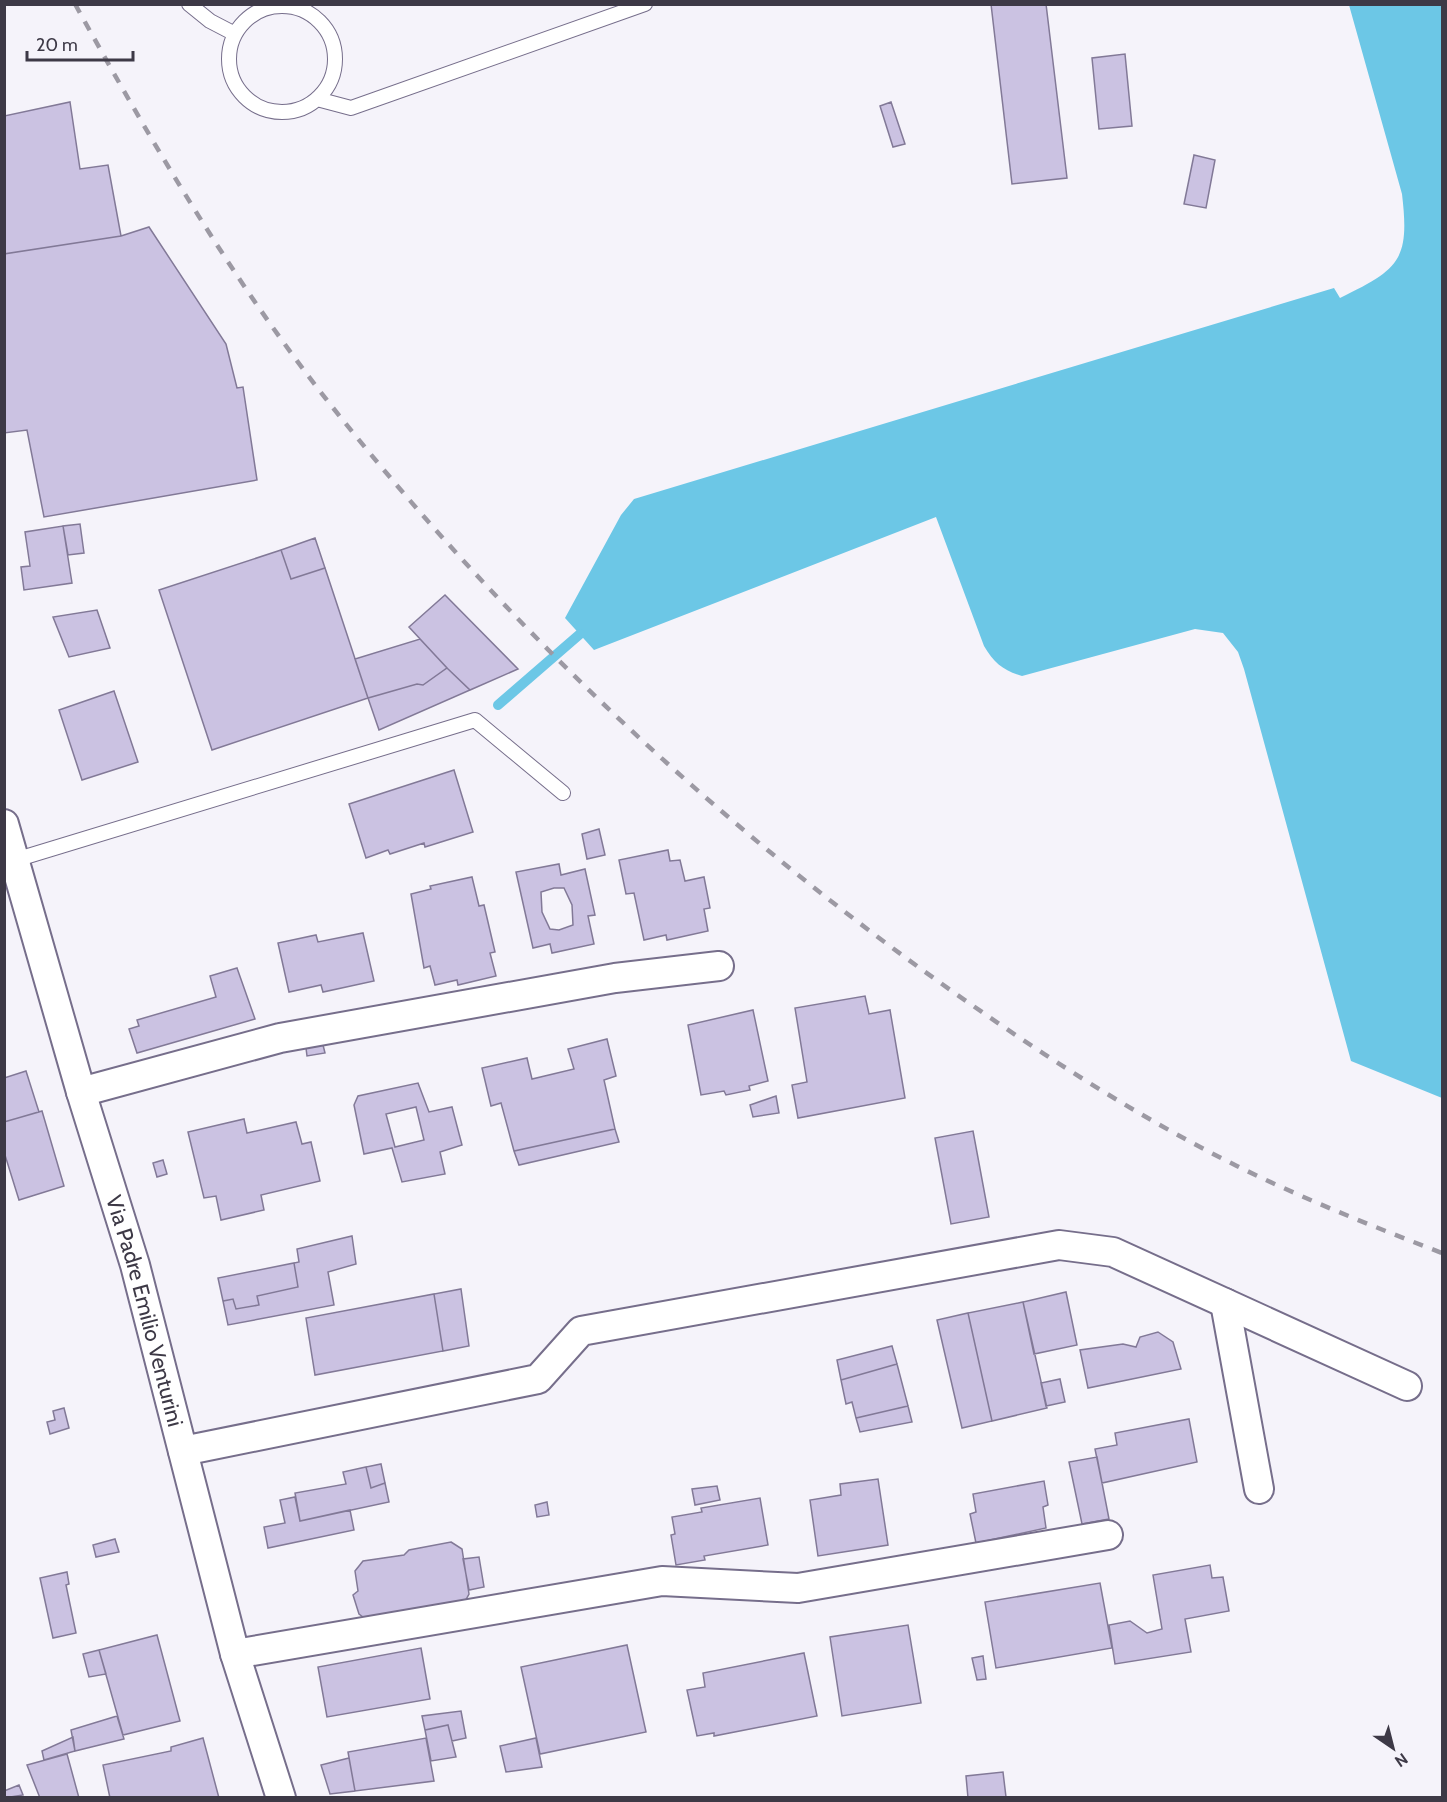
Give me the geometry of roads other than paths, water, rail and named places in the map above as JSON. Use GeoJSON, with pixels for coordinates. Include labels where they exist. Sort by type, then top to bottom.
{"type":"FeatureCollection","features":[{"type":"Feature","properties":{"kind":"street","name":"Via Padre Emilio Venturini"},"geometry":{"type":"LineString","coordinates":[[4,824],[81,1092],[135,1265],[235,1654],[281,1797]]}},
{"type":"Feature","properties":{"kind":"street"},"geometry":{"type":"LineString","coordinates":[[81,1092],[280,1038],[615,978],[719,966]]}},
{"type":"Feature","properties":{"kind":"street"},"geometry":{"type":"LineString","coordinates":[[183,1451],[538,1379],[581,1331],[1059,1245],[1113,1252],[1407,1386]]}},
{"type":"Feature","properties":{"kind":"street"},"geometry":{"type":"LineString","coordinates":[[1225,1303],[1259,1489]]}},
{"type":"Feature","properties":{"kind":"street"},"geometry":{"type":"LineString","coordinates":[[235,1654],[662,1581],[798,1588],[1108,1535]]}},
{"type":"Feature","properties":{"kind":"lane"},"geometry":{"type":"LineString","coordinates":[[189,4],[210,21],[236,34]]}},
{"type":"Feature","properties":{"kind":"lane"},"geometry":{"type":"LineString","coordinates":[[317,99],[351,108],[645,4]]}},
{"type":"Feature","properties":{"kind":"lane"},"geometry":{"type":"LineString","coordinates":[[279,5],[306,11],[328,31],[334,45],[336,60],[333,74],[317,99],[305,107],[291,111],[262,108],[249,101],[239,90],[229,63],[236,34],[253,15],[279,5]]}},
{"type":"Feature","properties":{"kind":"lane"},"geometry":{"type":"LineString","coordinates":[[15,860],[475,720],[563,793]]}},
{"type":"Feature","properties":{"kind":"water"},"geometry":{"type":"Polygon","coordinates":[[[1349,5],[1442,5],[1442,1098],[1351,1061],[1244,669],[1238,652],[1223,633],[1195,629],[1022,676],[1016,674],[1000,666],[984,646],[936,517],[594,650],[565,618],[621,515],[634,499],[1334,288],[1340,298],[1388,270],[1401,249],[1404,234],[1402,194],[1349,5]]]}},
{"type":"Feature","properties":{"kind":"waterway"},"geometry":{"type":"LineString","coordinates":[[498,705],[580,634]]}},
{"type":"Feature","properties":{"kind":"railway"},"geometry":{"type":"LineString","coordinates":[[75,4],[195,210],[294,357],[397,486],[540,642],[616,716],[694,787],[857,921],[942,984],[1048,1057],[1158,1124],[1233,1164],[1311,1200],[1442,1253]]}}]}
